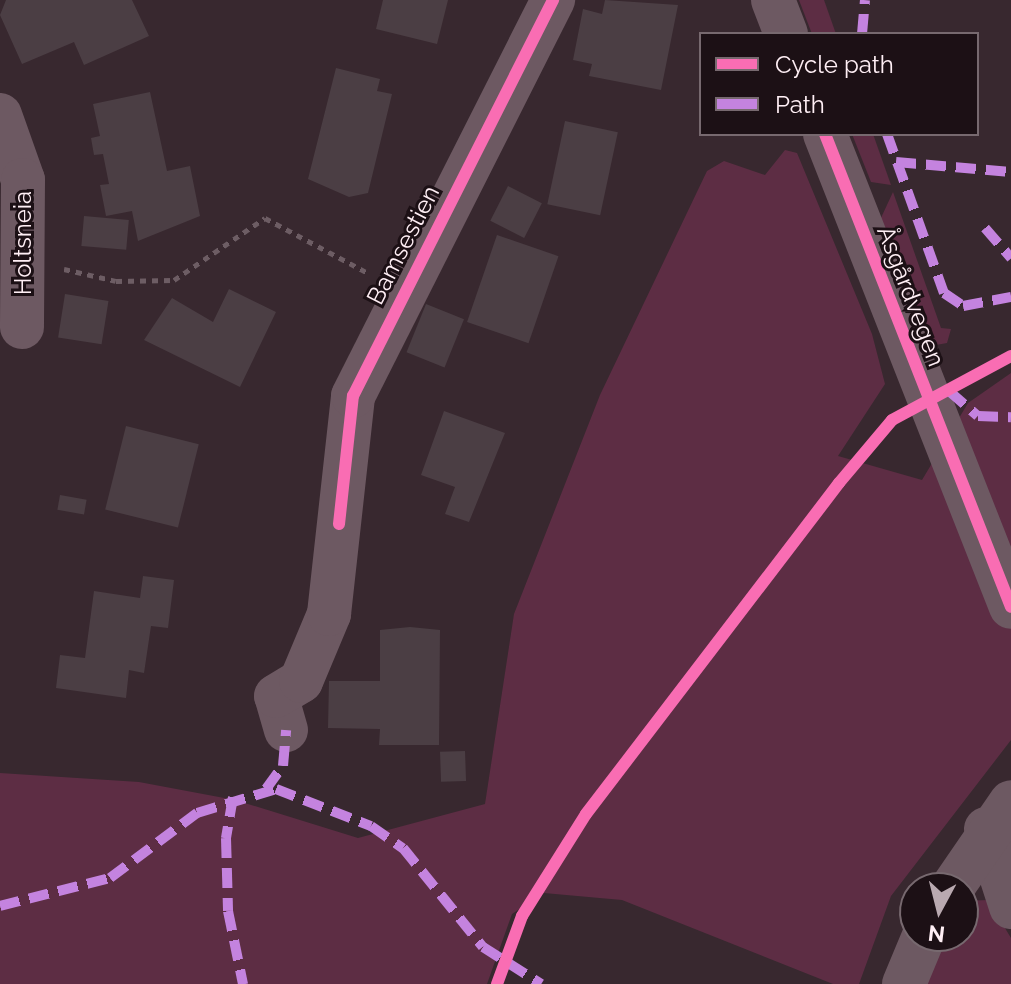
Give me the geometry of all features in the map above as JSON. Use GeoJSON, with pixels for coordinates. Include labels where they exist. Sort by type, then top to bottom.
{"type":"FeatureCollection","features":[{"type":"Feature","properties":{"kind":"street","name":"Bamsestien"},"geometry":{"type":"LineString","coordinates":[[286,730],[276,696],[301,681],[329,614],[353,396],[405,287],[553,0]]}},
{"type":"Feature","properties":{"kind":"street"},"geometry":{"type":"LineString","coordinates":[[773,0],[785,32]]}},
{"type":"Feature","properties":{"kind":"street","name":"Holtsneia"},"geometry":{"type":"LineString","coordinates":[[0,115],[23,180],[22,327]]}},
{"type":"Feature","properties":{"kind":"street","name":"Åsgårdvegen"},"geometry":{"type":"LineString","coordinates":[[826,136],[1011,607]]}},
{"type":"Feature","properties":{"kind":"street"},"geometry":{"type":"LineString","coordinates":[[962,872],[999,816]]}},
{"type":"Feature","properties":{"kind":"street"},"geometry":{"type":"LineString","coordinates":[[999,816],[1011,907]]}},
{"type":"Feature","properties":{"kind":"street"},"geometry":{"type":"LineString","coordinates":[[904,984],[917,952]]}},
{"type":"Feature","properties":{"kind":"path"},"geometry":{"type":"LineString","coordinates":[[24,261],[116,281],[174,280],[265,218],[322,254],[405,287]]}},
{"type":"Feature","properties":{"kind":"shaded area"},"geometry":{"type":"Polygon","coordinates":[[[799,0],[824,0],[835,32],[811,32],[799,0]]]}},
{"type":"Feature","properties":{"kind":"shaded area"},"geometry":{"type":"Polygon","coordinates":[[[853,136],[874,136],[891,185],[871,182],[853,136]]]}},
{"type":"Feature","properties":{"kind":"shaded area"},"geometry":{"type":"Polygon","coordinates":[[[785,150],[797,153],[872,334],[885,384],[838,456],[922,480],[968,403],[1011,373],[1011,740],[909,872],[899,872],[899,886],[891,896],[859,984],[833,984],[622,900],[544,893],[512,914],[487,984],[0,984],[0,773],[139,782],[235,800],[358,838],[485,804],[514,614],[600,395],[707,171],[724,161],[765,175],[785,150]]]}},
{"type":"Feature","properties":{"kind":"shaded area"},"geometry":{"type":"Polygon","coordinates":[[[893,192],[941,328],[951,329],[947,343],[936,345],[922,330],[880,220],[893,192]]]}},
{"type":"Feature","properties":{"kind":"shaded area"},"geometry":{"type":"Polygon","coordinates":[[[979,900],[988,900],[1011,938],[1011,984],[923,984],[936,952],[979,952],[979,900]]]}},
{"type":"Feature","properties":{"kind":"building"},"geometry":{"type":"Polygon","coordinates":[[[6,0],[132,0],[149,36],[84,65],[74,42],[22,64],[0,15],[6,0]]]}},
{"type":"Feature","properties":{"kind":"building"},"geometry":{"type":"Polygon","coordinates":[[[383,0],[448,0],[437,44],[376,29],[383,0]]]}},
{"type":"Feature","properties":{"kind":"building"},"geometry":{"type":"Polygon","coordinates":[[[605,0],[678,5],[661,90],[589,76],[592,64],[573,60],[583,9],[602,14],[605,0]]]}},
{"type":"Feature","properties":{"kind":"building"},"geometry":{"type":"Polygon","coordinates":[[[336,68],[380,79],[377,91],[392,94],[368,193],[349,197],[308,179],[336,68]]]}},
{"type":"Feature","properties":{"kind":"building"},"geometry":{"type":"Polygon","coordinates":[[[150,92],[167,171],[190,166],[200,216],[138,241],[132,211],[106,216],[100,185],[109,184],[103,154],[94,155],[91,138],[100,136],[93,104],[150,92]]]}},
{"type":"Feature","properties":{"kind":"building"},"geometry":{"type":"Polygon","coordinates":[[[565,121],[618,132],[600,215],[547,204],[565,121]]]}},
{"type":"Feature","properties":{"kind":"building"},"geometry":{"type":"Polygon","coordinates":[[[508,186],[542,203],[524,238],[490,221],[508,186]]]}},
{"type":"Feature","properties":{"kind":"building"},"geometry":{"type":"Polygon","coordinates":[[[84,216],[129,220],[126,250],[81,246],[84,216]]]}},
{"type":"Feature","properties":{"kind":"building"},"geometry":{"type":"Polygon","coordinates":[[[497,235],[558,256],[529,343],[467,322],[497,235]]]}},
{"type":"Feature","properties":{"kind":"building"},"geometry":{"type":"Polygon","coordinates":[[[229,289],[276,312],[240,387],[144,340],[172,298],[213,322],[229,289]]]}},
{"type":"Feature","properties":{"kind":"building"},"geometry":{"type":"Polygon","coordinates":[[[65,294],[108,301],[102,344],[58,337],[65,294]]]}},
{"type":"Feature","properties":{"kind":"building"},"geometry":{"type":"Polygon","coordinates":[[[426,304],[464,319],[445,368],[407,352],[426,304]]]}},
{"type":"Feature","properties":{"kind":"building"},"geometry":{"type":"Polygon","coordinates":[[[444,411],[505,433],[469,522],[445,514],[455,487],[421,475],[444,411]]]}},
{"type":"Feature","properties":{"kind":"building"},"geometry":{"type":"Polygon","coordinates":[[[126,426],[199,444],[178,528],[105,509],[126,426]]]}},
{"type":"Feature","properties":{"kind":"building"},"geometry":{"type":"Polygon","coordinates":[[[60,495],[87,500],[84,514],[57,510],[60,495]]]}},
{"type":"Feature","properties":{"kind":"building"},"geometry":{"type":"Polygon","coordinates":[[[143,576],[174,580],[168,628],[151,626],[144,673],[129,670],[126,698],[56,688],[60,655],[85,658],[94,591],[140,598],[143,576]]]}},
{"type":"Feature","properties":{"kind":"building"},"geometry":{"type":"Polygon","coordinates":[[[410,627],[440,630],[439,745],[379,745],[380,729],[328,728],[329,681],[380,681],[380,630],[410,627]]]}},
{"type":"Feature","properties":{"kind":"building"},"geometry":{"type":"Polygon","coordinates":[[[465,751],[466,781],[441,782],[440,752],[465,751]]]}},
{"type":"Feature","properties":{"kind":"marked path"},"geometry":{"type":"LineString","coordinates":[[862,32],[865,0]]}},
{"type":"Feature","properties":{"kind":"marked path"},"geometry":{"type":"LineString","coordinates":[[888,136],[944,293],[963,306],[1011,297]]}},
{"type":"Feature","properties":{"kind":"marked path"},"geometry":{"type":"LineString","coordinates":[[896,162],[1011,172]]}},
{"type":"Feature","properties":{"kind":"marked path"},"geometry":{"type":"LineString","coordinates":[[985,228],[1011,258]]}},
{"type":"Feature","properties":{"kind":"marked path"},"geometry":{"type":"LineString","coordinates":[[949,391],[978,416],[1011,417]]}},
{"type":"Feature","properties":{"kind":"marked path"},"geometry":{"type":"LineString","coordinates":[[266,789],[283,766],[286,730]]}},
{"type":"Feature","properties":{"kind":"marked path"},"geometry":{"type":"LineString","coordinates":[[0,906],[110,878],[197,813],[276,789],[371,826],[403,848],[483,947],[541,984]]}},
{"type":"Feature","properties":{"kind":"marked path"},"geometry":{"type":"LineString","coordinates":[[233,797],[226,838],[228,911],[243,984]]}},
{"type":"Feature","properties":{"kind":"cycle path"},"geometry":{"type":"LineString","coordinates":[[339,524],[353,396],[553,0]]}},
{"type":"Feature","properties":{"kind":"cycle path"},"geometry":{"type":"LineString","coordinates":[[826,136],[1011,607]]}},
{"type":"Feature","properties":{"kind":"cycle path"},"geometry":{"type":"LineString","coordinates":[[497,984],[522,916],[586,814],[839,483],[892,420],[1011,356]]}}]}
